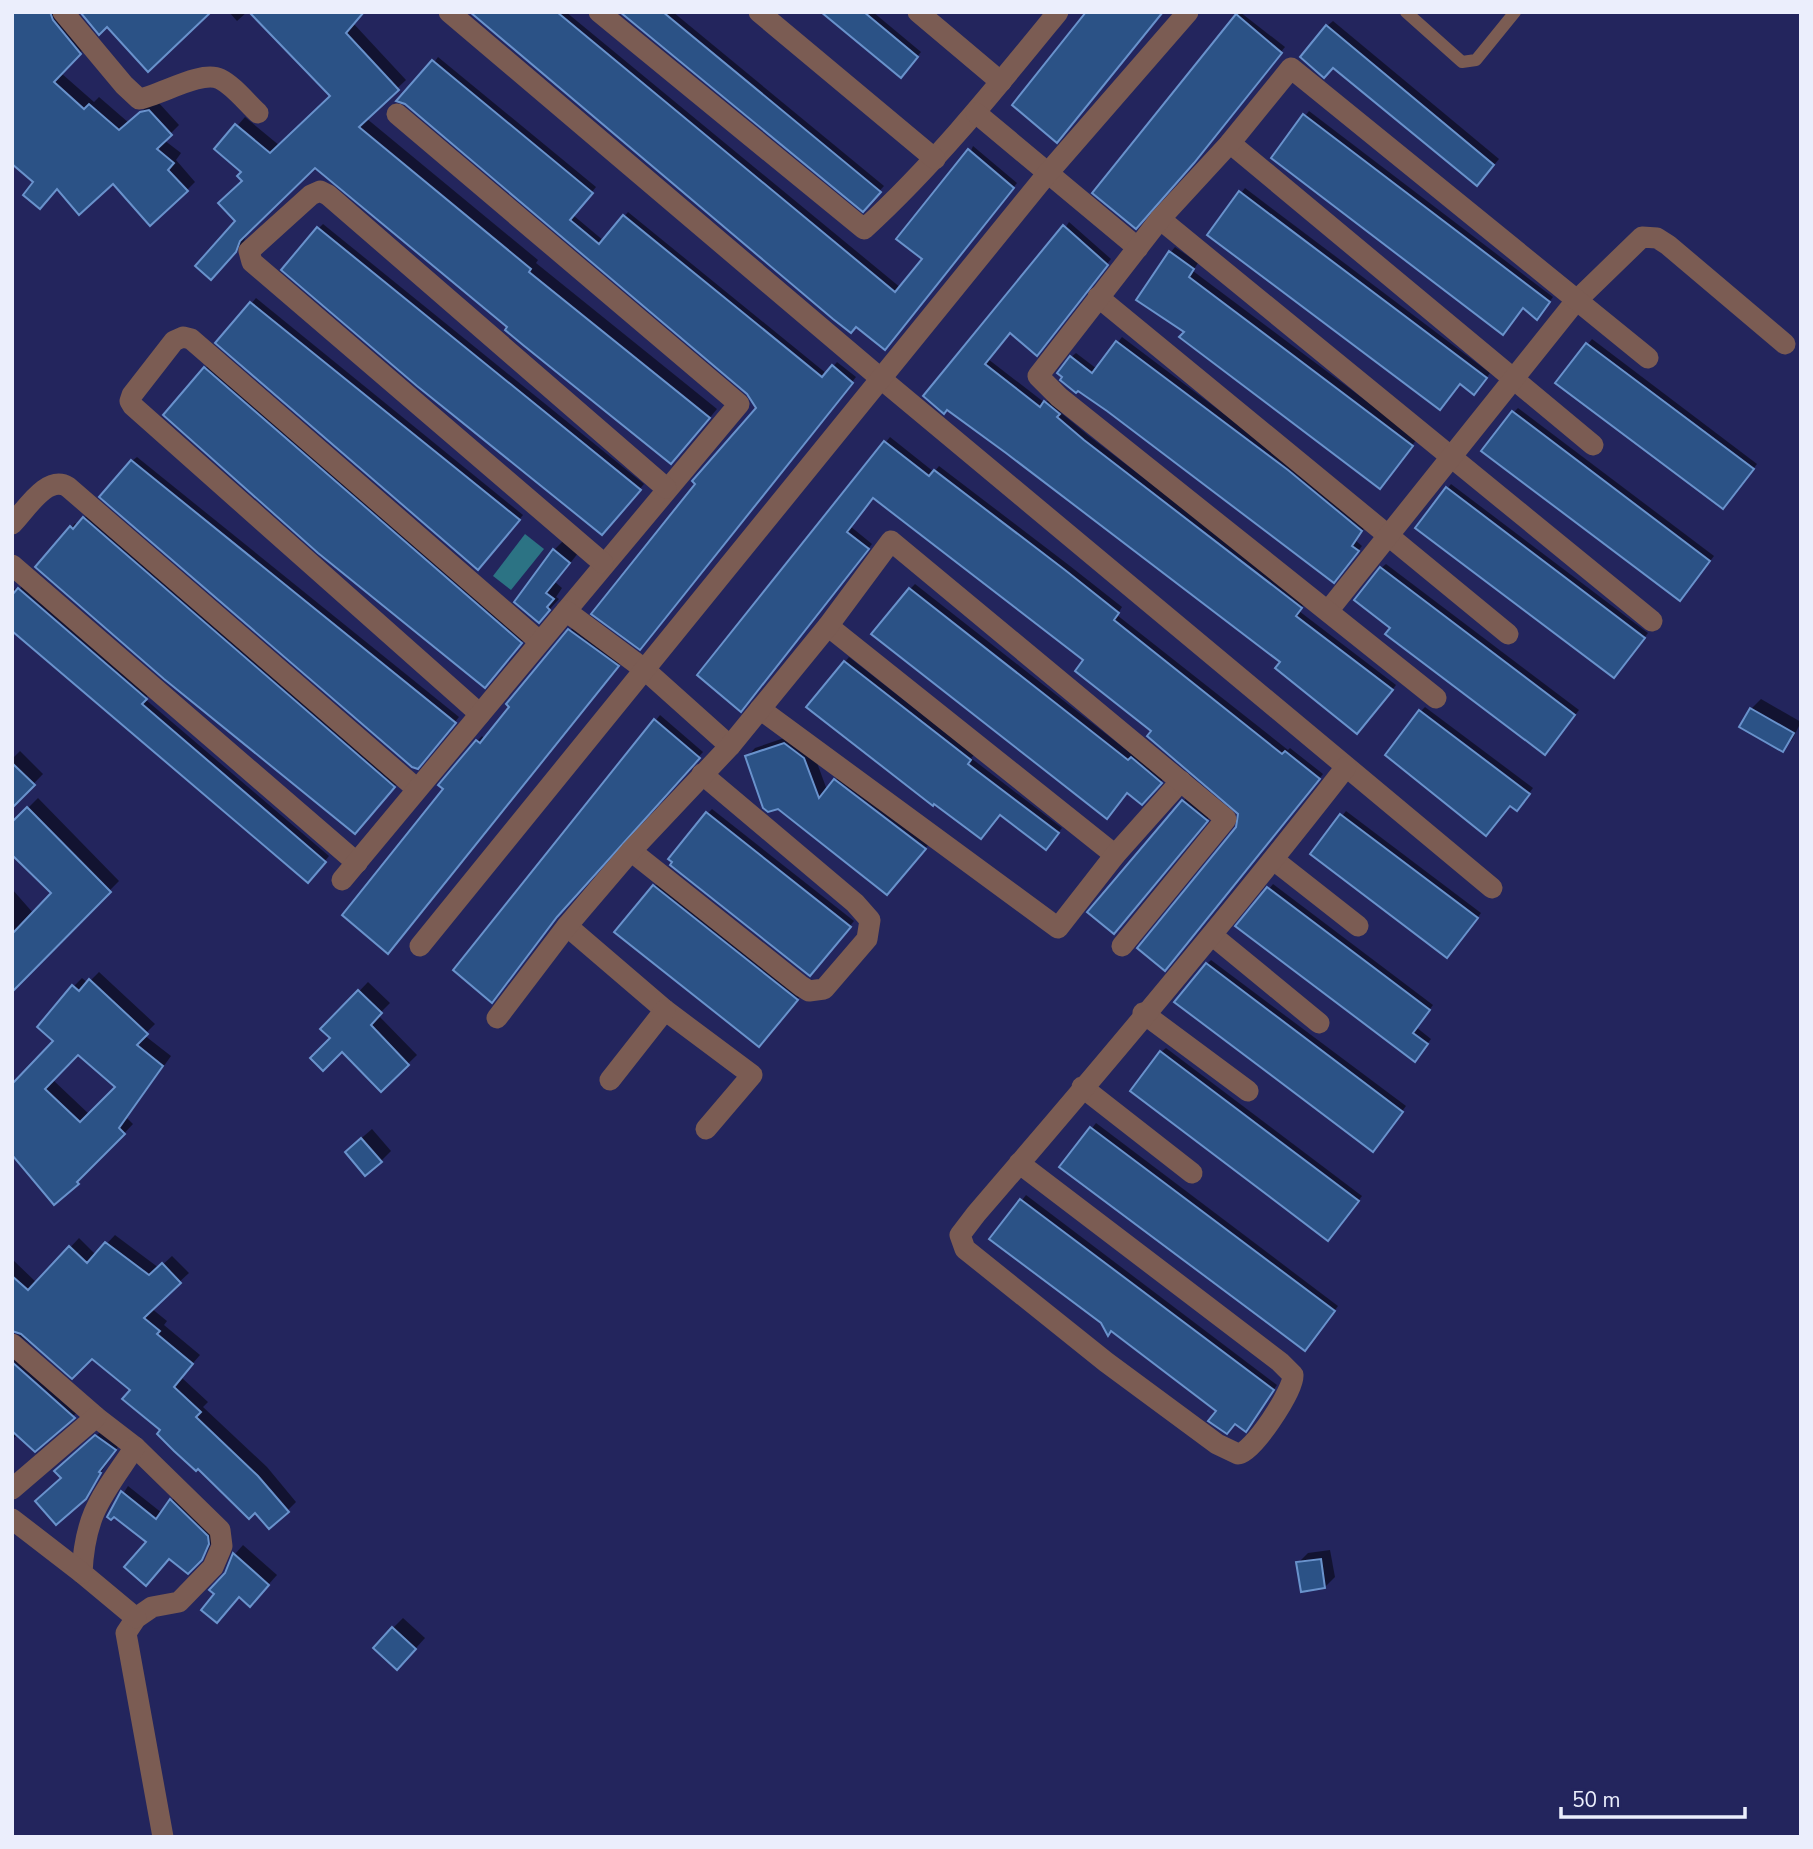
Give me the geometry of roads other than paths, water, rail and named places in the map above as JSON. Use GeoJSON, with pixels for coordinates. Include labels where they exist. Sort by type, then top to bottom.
{"type":"FeatureCollection","features":[{"type":"Feature","properties":{"kind":"street"},"geometry":{"type":"LineString","coordinates":[[63,12],[124,86],[139,99],[159,95],[203,76],[218,78],[258,113]]}},
{"type":"Feature","properties":{"kind":"street"},"geometry":{"type":"LineString","coordinates":[[449,12],[879,377],[1492,888]]}},
{"type":"Feature","properties":{"kind":"street"},"geometry":{"type":"LineString","coordinates":[[599,12],[864,229],[935,159],[1058,12]]}},
{"type":"Feature","properties":{"kind":"street"},"geometry":{"type":"LineString","coordinates":[[759,12],[935,159]]}},
{"type":"Feature","properties":{"kind":"street"},"geometry":{"type":"LineString","coordinates":[[918,12],[1001,82]]}},
{"type":"Feature","properties":{"kind":"street"},"geometry":{"type":"LineString","coordinates":[[420,946],[879,377],[1046,174],[1188,12]]}},
{"type":"Feature","properties":{"kind":"street"},"geometry":{"type":"LineString","coordinates":[[1436,698],[1059,397],[1038,376],[1160,219],[1230,143],[1291,68],[1575,302],[1648,358]]}},
{"type":"Feature","properties":{"kind":"street"},"geometry":{"type":"LineString","coordinates":[[976,113],[1138,248]]}},
{"type":"Feature","properties":{"kind":"street"},"geometry":{"type":"LineString","coordinates":[[342,880],[603,563],[739,404],[397,114]]}},
{"type":"Feature","properties":{"kind":"street"},"geometry":{"type":"LineString","coordinates":[[1230,143],[1593,445]]}},
{"type":"Feature","properties":{"kind":"street"},"geometry":{"type":"LineString","coordinates":[[603,563],[252,262],[249,251],[311,195],[320,191],[328,195],[666,488]]}},
{"type":"Feature","properties":{"kind":"street"},"geometry":{"type":"LineString","coordinates":[[1160,219],[1653,621]]}},
{"type":"Feature","properties":{"kind":"street"},"geometry":{"type":"LineString","coordinates":[[1328,611],[1575,302],[1642,237],[1657,238],[1785,344]]}},
{"type":"Feature","properties":{"kind":"street"},"geometry":{"type":"LineString","coordinates":[[1098,296],[1508,634]]}},
{"type":"Feature","properties":{"kind":"street"},"geometry":{"type":"LineString","coordinates":[[480,714],[134,406],[130,401],[132,395],[174,341],[183,337],[191,339],[539,641]]}},
{"type":"Feature","properties":{"kind":"street"},"geometry":{"type":"LineString","coordinates":[[12,524],[51,483],[60,482],[68,487],[417,789]]}},
{"type":"Feature","properties":{"kind":"street"},"geometry":{"type":"LineString","coordinates":[[497,1018],[567,926],[631,851],[730,746],[828,626],[891,541],[1226,819],[1122,946]]}},
{"type":"Feature","properties":{"kind":"street"},"geometry":{"type":"LineString","coordinates":[[12,565],[357,863]]}},
{"type":"Feature","properties":{"kind":"street"},"geometry":{"type":"LineString","coordinates":[[566,611],[644,669],[730,746]]}},
{"type":"Feature","properties":{"kind":"street"},"geometry":{"type":"LineString","coordinates":[[828,626],[1115,855]]}},
{"type":"Feature","properties":{"kind":"street"},"geometry":{"type":"LineString","coordinates":[[760,709],[1058,928],[1115,855],[1181,781]]}},
{"type":"Feature","properties":{"kind":"street"},"geometry":{"type":"LineString","coordinates":[[1019,1163],[1280,1362],[1293,1376],[1290,1388],[1250,1450],[1238,1454],[1217,1444],[1106,1363],[962,1246],[961,1234],[1019,1163],[1143,1013],[1213,936],[1346,767]]}},
{"type":"Feature","properties":{"kind":"street"},"geometry":{"type":"LineString","coordinates":[[631,851],[801,986],[809,991],[824,989],[867,939],[870,920],[855,903],[702,774]]}},
{"type":"Feature","properties":{"kind":"street"},"geometry":{"type":"LineString","coordinates":[[1273,860],[1358,926]]}},
{"type":"Feature","properties":{"kind":"street"},"geometry":{"type":"LineString","coordinates":[[567,926],[665,1010],[752,1075],[706,1129]]}},
{"type":"Feature","properties":{"kind":"street"},"geometry":{"type":"LineString","coordinates":[[1213,936],[1319,1023]]}},
{"type":"Feature","properties":{"kind":"street"},"geometry":{"type":"LineString","coordinates":[[610,1080],[665,1010]]}},
{"type":"Feature","properties":{"kind":"street"},"geometry":{"type":"LineString","coordinates":[[1143,1013],[1248,1091]]}},
{"type":"Feature","properties":{"kind":"street"},"geometry":{"type":"LineString","coordinates":[[1082,1087],[1192,1172]]}},
{"type":"Feature","properties":{"kind":"street"},"geometry":{"type":"LineString","coordinates":[[12,1344],[96,1418],[135,1447],[220,1530],[222,1546],[213,1567],[179,1602],[152,1607],[135,1618],[126,1633],[163,1837]]}},
{"type":"Feature","properties":{"kind":"street"},"geometry":{"type":"LineString","coordinates":[[12,1489],[96,1418]]}},
{"type":"Feature","properties":{"kind":"street"},"geometry":{"type":"LineString","coordinates":[[82,1573],[83,1550],[93,1510],[135,1447]]}},
{"type":"Feature","properties":{"kind":"street"},"geometry":{"type":"LineString","coordinates":[[12,1519],[135,1618]]}},
{"type":"Feature","properties":{"kind":"lane"},"geometry":{"type":"LineString","coordinates":[[1406,12],[1462,61],[1476,60],[1515,12]]}}]}
